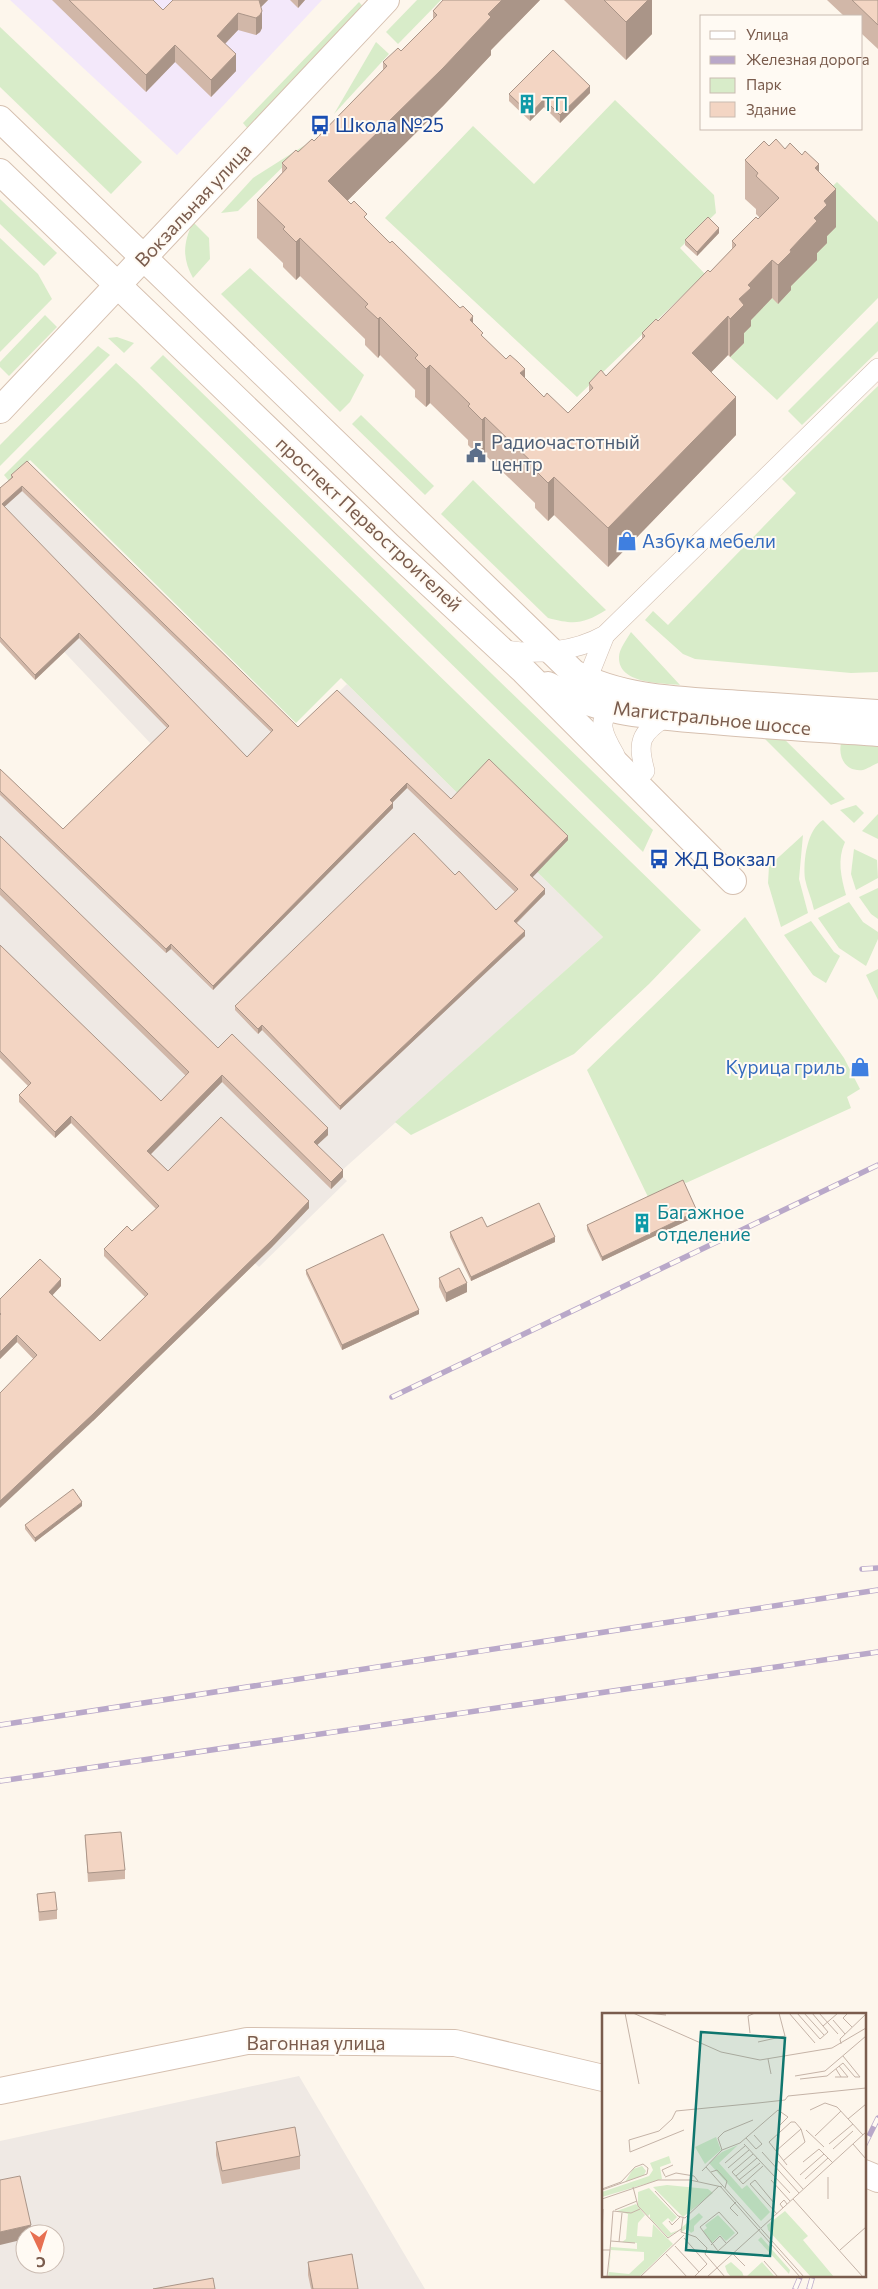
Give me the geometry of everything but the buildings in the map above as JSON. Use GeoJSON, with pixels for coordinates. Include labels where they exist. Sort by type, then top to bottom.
{"type":"FeatureCollection","features":[{"type":"Feature","properties":{"kind":"main road","name":"Вокзальная улица"},"geometry":{"type":"LineString","coordinates":[[0,410],[144,259],[202,193],[386,0]]}},
{"type":"Feature","properties":{"kind":"main road","name":"проспект Первостроителей"},"geometry":{"type":"LineString","coordinates":[[0,119],[414,517],[549,650]]}},
{"type":"Feature","properties":{"kind":"main road","name":"проспект Первостроителей"},"geometry":{"type":"LineString","coordinates":[[0,172],[381,538],[635,772],[738,876]]}},
{"type":"Feature","properties":{"kind":"main road","name":"Магистральное шоссе"},"geometry":{"type":"LineString","coordinates":[[549,650],[574,673],[583,690]]}},
{"type":"Feature","properties":{"kind":"main road","name":"Магистральное шоссе"},"geometry":{"type":"LineString","coordinates":[[524,671],[583,690],[619,691],[665,707],[808,719],[878,733]]}},
{"type":"Feature","properties":{"kind":"main road"},"geometry":{"type":"LineString","coordinates":[[583,690],[606,719],[635,772]]}},
{"type":"Feature","properties":{"kind":"main road","name":"Магистральное шоссе"},"geometry":{"type":"LineString","coordinates":[[606,719],[665,707]]}},
{"type":"Feature","properties":{"kind":"main road","name":"Магистральное шоссе"},"geometry":{"type":"LineString","coordinates":[[808,719],[878,713]]}},
{"type":"Feature","properties":{"kind":"main road","name":"Вагонная улица"},"geometry":{"type":"LineString","coordinates":[[0,2090],[247,2041],[455,2043],[602,2078]]}},
{"type":"Feature","properties":{"kind":"main road"},"geometry":{"type":"LineString","coordinates":[[866,2174],[878,2179]]}},
{"type":"Feature","properties":{"kind":"street"},"geometry":{"type":"LineString","coordinates":[[501,649],[523,652],[582,647],[605,635],[878,368]]}},
{"type":"Feature","properties":{"kind":"street"},"geometry":{"type":"LineString","coordinates":[[583,690],[605,635]]}},
{"type":"Feature","properties":{"kind":"street"},"geometry":{"type":"LineString","coordinates":[[635,772],[642,738],[665,707]]}},
{"type":"Feature","properties":{"kind":"shaded area"},"geometry":{"type":"Polygon","coordinates":[[[10,0],[322,0],[177,155],[10,0]]]}},
{"type":"Feature","properties":{"kind":"shaded area"},"geometry":{"type":"Polygon","coordinates":[[[27,466],[298,732],[347,684],[603,937],[339,1173],[347,1181],[259,1267],[0,1021],[0,774],[63,834],[153,746],[0,584],[0,490],[27,466]]]}},
{"type":"Feature","properties":{"kind":"shaded area"},"geometry":{"type":"Polygon","coordinates":[[[299,2076],[425,2289],[0,2289],[0,2141],[299,2076]]]}},
{"type":"Feature","properties":{"kind":"green space"},"geometry":{"type":"Polygon","coordinates":[[[417,0],[441,0],[398,44],[386,32],[417,0]]]}},
{"type":"Feature","properties":{"kind":"green space"},"geometry":{"type":"Polygon","coordinates":[[[359,2],[365,9],[248,129],[243,123],[359,2]]]}},
{"type":"Feature","properties":{"kind":"green space"},"geometry":{"type":"Polygon","coordinates":[[[0,27],[142,162],[111,194],[0,87],[0,27]]]}},
{"type":"Feature","properties":{"kind":"green space"},"geometry":{"type":"Polygon","coordinates":[[[376,42],[389,54],[334,114],[376,42]]]}},
{"type":"Feature","properties":{"kind":"green space"},"geometry":{"type":"Polygon","coordinates":[[[615,100],[714,195],[716,213],[680,248],[705,274],[577,397],[385,218],[473,126],[534,184],[615,100]]]}},
{"type":"Feature","properties":{"kind":"green space"},"geometry":{"type":"Polygon","coordinates":[[[305,145],[238,211],[221,213],[253,178],[305,145]]]}},
{"type":"Feature","properties":{"kind":"green space"},"geometry":{"type":"Polygon","coordinates":[[[837,182],[878,222],[878,298],[777,400],[730,357],[744,343],[739,338],[748,323],[772,298],[778,303],[817,201],[837,182]]]}},
{"type":"Feature","properties":{"kind":"green space"},"geometry":{"type":"Polygon","coordinates":[[[0,199],[57,253],[44,266],[0,224],[0,199]]]}},
{"type":"Feature","properties":{"kind":"green space"},"geometry":{"type":"Polygon","coordinates":[[[193,222],[209,238],[210,259],[193,278],[187,264],[185,250],[187,237],[193,222]]]}},
{"type":"Feature","properties":{"kind":"green space"},"geometry":{"type":"Polygon","coordinates":[[[0,238],[38,274],[52,299],[0,352],[0,238]]]}},
{"type":"Feature","properties":{"kind":"green space"},"geometry":{"type":"Polygon","coordinates":[[[250,268],[364,375],[350,402],[340,412],[221,294],[250,268]]]}},
{"type":"Feature","properties":{"kind":"green space"},"geometry":{"type":"Polygon","coordinates":[[[45,315],[57,327],[9,376],[0,367],[0,362],[45,315]]]}},
{"type":"Feature","properties":{"kind":"green space"},"geometry":{"type":"Polygon","coordinates":[[[878,321],[878,351],[802,425],[788,411],[878,321]]]}},
{"type":"Feature","properties":{"kind":"green space"},"geometry":{"type":"Polygon","coordinates":[[[117,337],[134,343],[124,353],[108,338],[117,337]]]}},
{"type":"Feature","properties":{"kind":"green space"},"geometry":{"type":"Polygon","coordinates":[[[98,346],[110,355],[0,466],[0,445],[98,346]]]}},
{"type":"Feature","properties":{"kind":"green space"},"geometry":{"type":"Polygon","coordinates":[[[163,355],[653,830],[643,852],[150,368],[163,355]]]}},
{"type":"Feature","properties":{"kind":"green space"},"geometry":{"type":"Polygon","coordinates":[[[116,363],[701,930],[649,984],[574,1054],[411,1135],[395,1122],[603,937],[341,678],[296,723],[30,460],[9,481],[4,475],[116,363]]]}},
{"type":"Feature","properties":{"kind":"green space"},"geometry":{"type":"Polygon","coordinates":[[[878,386],[878,672],[851,673],[695,659],[683,654],[645,620],[653,611],[668,625],[796,493],[782,479],[878,386]]]}},
{"type":"Feature","properties":{"kind":"green space"},"geometry":{"type":"Polygon","coordinates":[[[361,415],[434,486],[425,495],[352,424],[361,415]]]}},
{"type":"Feature","properties":{"kind":"green space"},"geometry":{"type":"Polygon","coordinates":[[[473,480],[606,610],[585,621],[578,622],[565,622],[548,618],[441,514],[473,480]]]}},
{"type":"Feature","properties":{"kind":"green space"},"geometry":{"type":"Polygon","coordinates":[[[631,632],[680,685],[642,680],[625,672],[621,666],[619,654],[631,632]]]}},
{"type":"Feature","properties":{"kind":"green space"},"geometry":{"type":"Polygon","coordinates":[[[780,735],[845,799],[831,805],[762,736],[780,735]]]}},
{"type":"Feature","properties":{"kind":"green space"},"geometry":{"type":"Polygon","coordinates":[[[841,743],[878,744],[878,763],[863,770],[852,769],[847,766],[842,758],[841,743]]]}},
{"type":"Feature","properties":{"kind":"green space"},"geometry":{"type":"Polygon","coordinates":[[[856,805],[864,813],[854,823],[840,810],[856,805]]]}},
{"type":"Feature","properties":{"kind":"green space"},"geometry":{"type":"Polygon","coordinates":[[[878,814],[878,839],[862,831],[878,814]]]}},
{"type":"Feature","properties":{"kind":"green space"},"geometry":{"type":"Polygon","coordinates":[[[823,820],[845,842],[840,861],[846,895],[814,910],[805,879],[805,863],[810,838],[813,831],[823,820]]]}},
{"type":"Feature","properties":{"kind":"green space"},"geometry":{"type":"Polygon","coordinates":[[[803,835],[799,879],[808,913],[781,927],[768,883],[769,866],[803,835]]]}},
{"type":"Feature","properties":{"kind":"green space"},"geometry":{"type":"Polygon","coordinates":[[[854,849],[877,860],[878,878],[856,890],[851,874],[854,849]]]}},
{"type":"Feature","properties":{"kind":"green space"},"geometry":{"type":"Polygon","coordinates":[[[878,888],[878,919],[871,914],[859,897],[878,888]]]}},
{"type":"Feature","properties":{"kind":"green space"},"geometry":{"type":"Polygon","coordinates":[[[849,902],[863,922],[878,932],[878,939],[866,966],[839,948],[818,918],[849,902]]]}},
{"type":"Feature","properties":{"kind":"green space"},"geometry":{"type":"Polygon","coordinates":[[[745,917],[844,1058],[860,1089],[847,1097],[851,1108],[686,1183],[683,1181],[649,1199],[587,1070],[745,917]]]}},
{"type":"Feature","properties":{"kind":"green space"},"geometry":{"type":"Polygon","coordinates":[[[811,921],[834,952],[840,956],[826,983],[813,975],[784,935],[811,921]]]}},
{"type":"Feature","properties":{"kind":"green space"},"geometry":{"type":"Polygon","coordinates":[[[878,969],[878,1000],[866,975],[878,969]]]}},
{"type":"Feature","properties":{"kind":"railway"},"geometry":{"type":"LineString","coordinates":[[392,1397],[878,1165]]}},
{"type":"Feature","properties":{"kind":"railway"},"geometry":{"type":"LineString","coordinates":[[862,1569],[878,1568]]}},
{"type":"Feature","properties":{"kind":"railway"},"geometry":{"type":"LineString","coordinates":[[0,1725],[878,1590]]}},
{"type":"Feature","properties":{"kind":"railway"},"geometry":{"type":"LineString","coordinates":[[0,1781],[878,1652]]}},
{"type":"Feature","properties":{"kind":"railway"},"geometry":{"type":"LineString","coordinates":[[866,2142],[878,2118]]}},
{"type":"Feature","properties":{"kind":"railway"},"geometry":{"type":"LineString","coordinates":[[795,2289],[801,2276]]}},
{"type":"Feature","properties":{"kind":"railway"},"geometry":{"type":"LineString","coordinates":[[809,2289],[813,2276]]}},
{"type":"Feature","properties":{"kind":"place","name":"ТП"},"geometry":{"type":"Point","coordinates":[527,104]}},
{"type":"Feature","properties":{"kind":"place","name":"Школа №25"},"geometry":{"type":"Point","coordinates":[320,125]}},
{"type":"Feature","properties":{"kind":"place","name":"Радиочастотный центр"},"geometry":{"type":"Point","coordinates":[476,453]}},
{"type":"Feature","properties":{"kind":"place","name":"Азбука мебели"},"geometry":{"type":"Point","coordinates":[627,541]}},
{"type":"Feature","properties":{"kind":"place","name":"ЖД Вокзал"},"geometry":{"type":"Point","coordinates":[659,859]}},
{"type":"Feature","properties":{"kind":"place","name":"Курица гриль"},"geometry":{"type":"Point","coordinates":[860,1067]}},
{"type":"Feature","properties":{"kind":"place","name":"Багажное отделение"},"geometry":{"type":"Point","coordinates":[642,1223]}}]}
